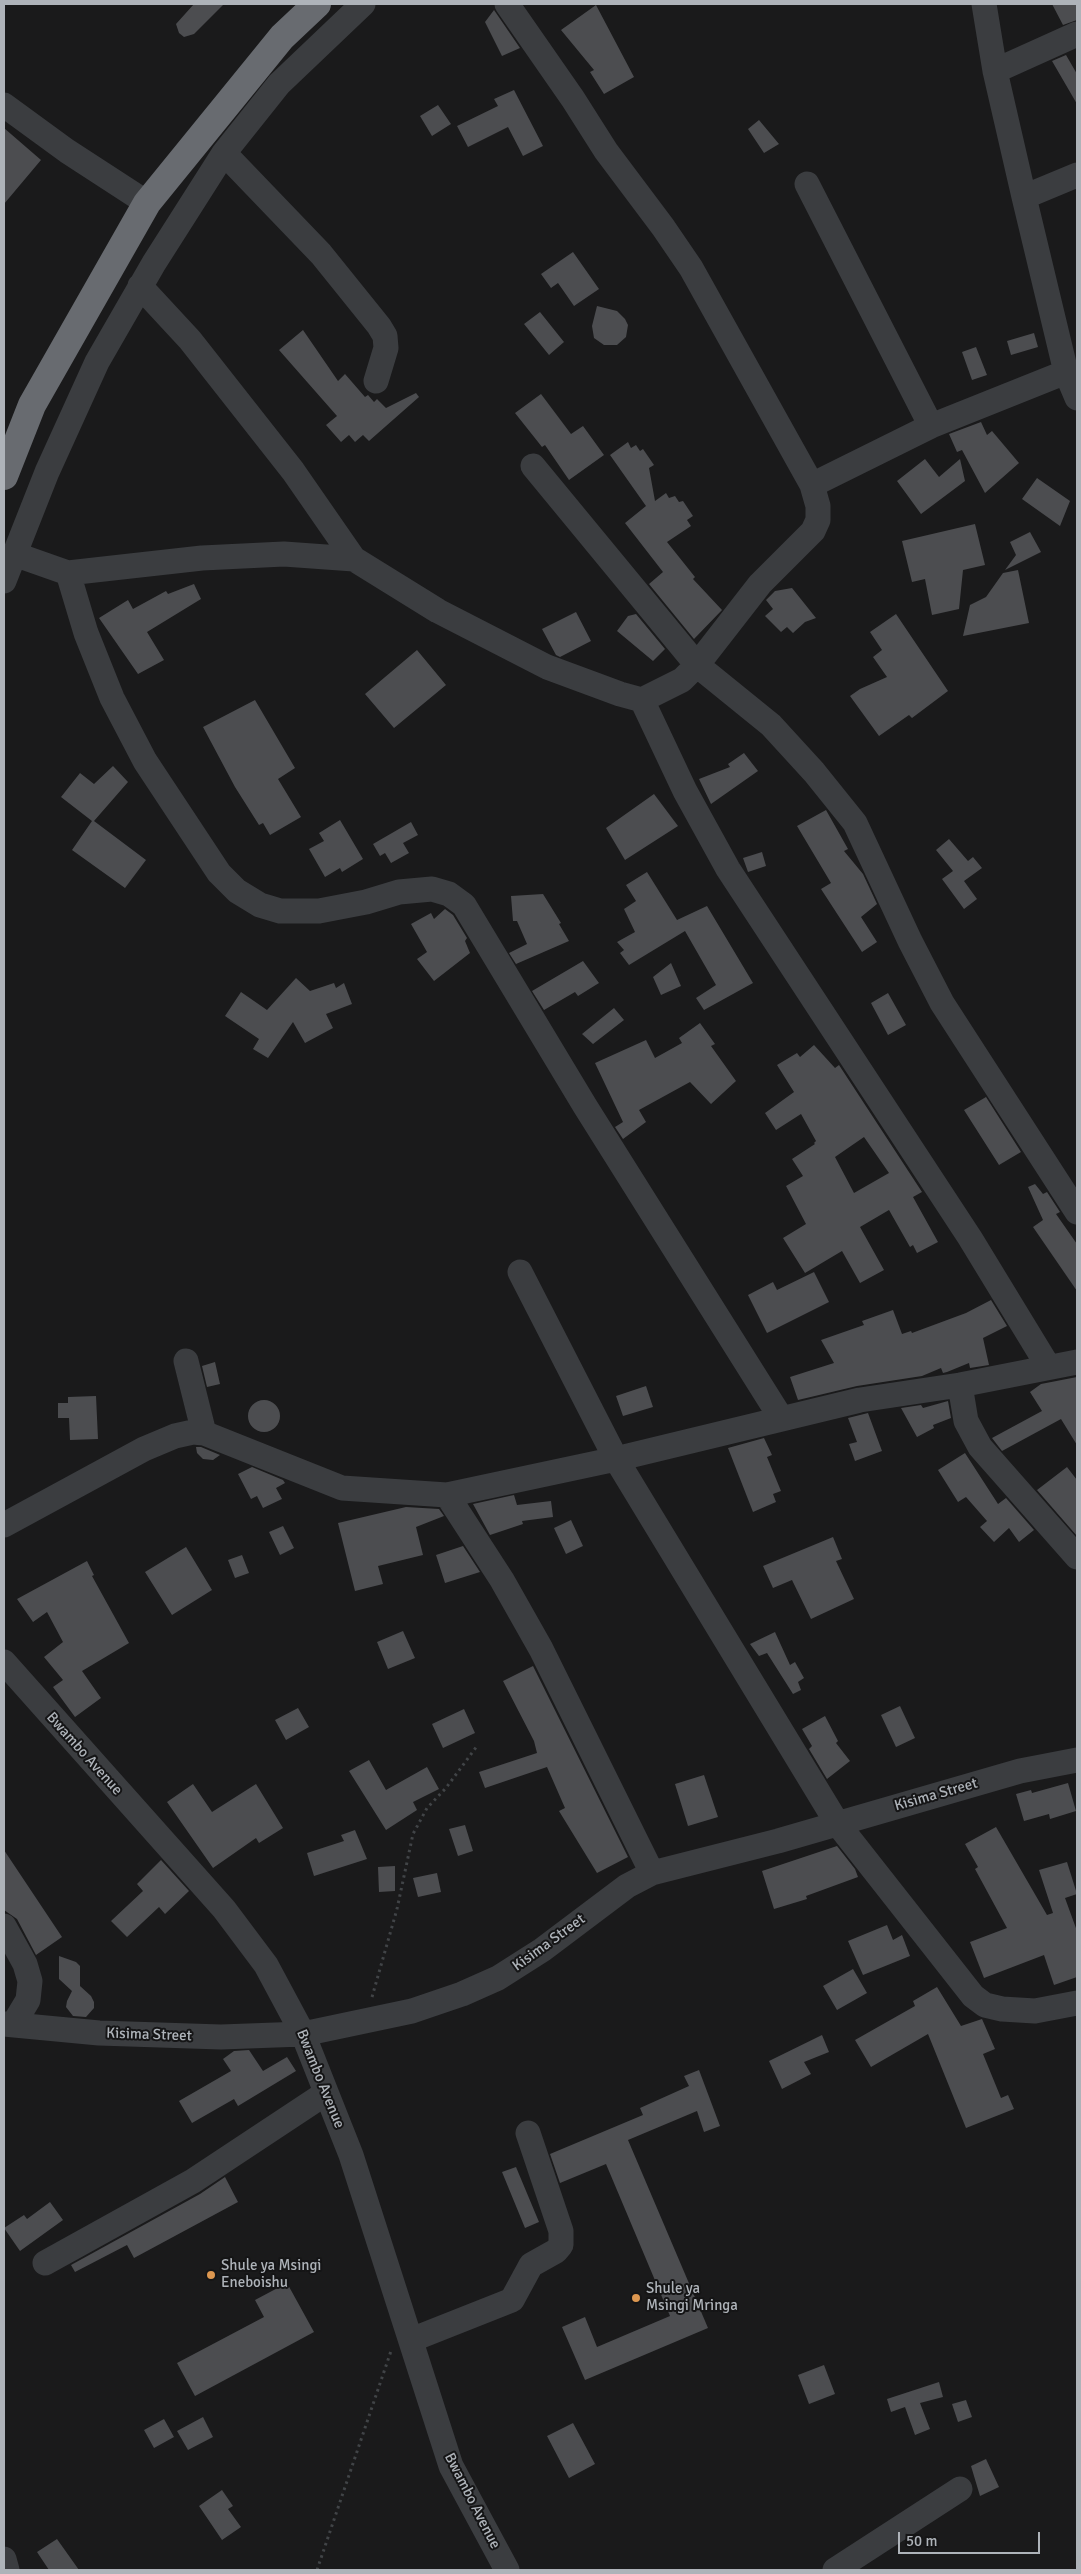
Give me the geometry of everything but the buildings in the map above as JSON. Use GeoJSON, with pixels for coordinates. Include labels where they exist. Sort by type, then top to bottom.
{"type":"FeatureCollection","features":[{"type":"Feature","properties":{"kind":"highway"},"geometry":{"type":"LineString","coordinates":[[4,476],[32,405],[147,203],[282,37],[318,4]]}},
{"type":"Feature","properties":{"kind":"street"},"geometry":{"type":"LineString","coordinates":[[4,581],[47,472],[97,362],[140,286],[224,153],[279,84],[363,4]]}},
{"type":"Feature","properties":{"kind":"street"},"geometry":{"type":"LineString","coordinates":[[507,4],[573,98],[606,151],[691,268],[812,485],[818,513],[818,520],[813,531],[760,584],[697,665],[682,680],[642,700]]}},
{"type":"Feature","properties":{"kind":"street"},"geometry":{"type":"LineString","coordinates":[[984,4],[995,71],[1024,198],[1066,372],[1077,398]]}},
{"type":"Feature","properties":{"kind":"street"},"geometry":{"type":"LineString","coordinates":[[995,71],[1077,34]]}},
{"type":"Feature","properties":{"kind":"street"},"geometry":{"type":"LineString","coordinates":[[4,105],[67,151],[147,203]]}},
{"type":"Feature","properties":{"kind":"street"},"geometry":{"type":"LineString","coordinates":[[224,153],[321,254],[379,326],[384,336],[386,348],[376,381]]}},
{"type":"Feature","properties":{"kind":"street"},"geometry":{"type":"LineString","coordinates":[[1024,198],[1077,174]]}},
{"type":"Feature","properties":{"kind":"street"},"geometry":{"type":"LineString","coordinates":[[807,184],[931,426]]}},
{"type":"Feature","properties":{"kind":"street"},"geometry":{"type":"LineString","coordinates":[[140,286],[190,340],[281,456],[354,559],[438,611],[547,666],[642,700],[685,791],[728,870],[970,1238],[1048,1366]]}},
{"type":"Feature","properties":{"kind":"street"},"geometry":{"type":"LineString","coordinates":[[812,485],[931,426],[1066,372]]}},
{"type":"Feature","properties":{"kind":"street"},"geometry":{"type":"LineString","coordinates":[[533,466],[697,665],[771,726],[814,772],[855,822],[910,941],[942,1003],[1077,1212]]}},
{"type":"Feature","properties":{"kind":"street"},"geometry":{"type":"LineString","coordinates":[[14,554],[68,573],[212,557],[284,554],[354,559]]}},
{"type":"Feature","properties":{"kind":"street"},"geometry":{"type":"LineString","coordinates":[[68,573],[86,633],[112,698],[136,745],[219,873],[236,891],[260,905],[280,910],[319,911],[366,902],[399,892],[432,890],[450,894],[464,905],[585,1106],[781,1418]]}},
{"type":"Feature","properties":{"kind":"street"},"geometry":{"type":"LineString","coordinates":[[520,1272],[616,1459],[837,1823],[973,1996],[985,2005],[1002,2009],[1034,2011],[1077,2002]]}},
{"type":"Feature","properties":{"kind":"street"},"geometry":{"type":"LineString","coordinates":[[186,1361],[204,1433]]}},
{"type":"Feature","properties":{"kind":"street"},"geometry":{"type":"LineString","coordinates":[[4,1525],[144,1449],[175,1436],[194,1432],[204,1433],[342,1488],[447,1495],[616,1459],[860,1400],[960,1385],[1048,1366],[1077,1362]]}},
{"type":"Feature","properties":{"kind":"street"},"geometry":{"type":"LineString","coordinates":[[960,1385],[966,1421],[980,1447],[1077,1557]]}},
{"type":"Feature","properties":{"kind":"street"},"geometry":{"type":"LineString","coordinates":[[447,1495],[502,1580],[541,1649],[652,1873]]}},
{"type":"Feature","properties":{"kind":"street","name":"Bwambo Avenue"},"geometry":{"type":"LineString","coordinates":[[4,1662],[224,1909],[266,1965],[303,2034],[352,2155],[404,2315],[450,2466],[507,2570]]}},
{"type":"Feature","properties":{"kind":"street","name":"Kisima Street"},"geometry":{"type":"LineString","coordinates":[[8,2025],[99,2033],[221,2037],[303,2034],[412,2011],[462,1994],[498,1978],[542,1950],[627,1886],[652,1873],[1020,1771],[1077,1760]]}},
{"type":"Feature","properties":{"kind":"street"},"geometry":{"type":"LineString","coordinates":[[4,1926],[24,1964],[30,1981],[28,2000],[8,2025]]}},
{"type":"Feature","properties":{"kind":"street"},"geometry":{"type":"LineString","coordinates":[[44,2263],[193,2181],[326,2093]]}},
{"type":"Feature","properties":{"kind":"street"},"geometry":{"type":"LineString","coordinates":[[411,2340],[512,2300],[531,2265],[556,2251],[561,2245],[561,2231],[528,2133]]}},
{"type":"Feature","properties":{"kind":"street"},"geometry":{"type":"LineString","coordinates":[[835,2570],[960,2489]]}},
{"type":"Feature","properties":{"kind":"street"},"geometry":{"type":"LineString","coordinates":[[4,2559],[8,2570]]}},
{"type":"Feature","properties":{"kind":"path"},"geometry":{"type":"LineString","coordinates":[[367,2020],[397,1909],[413,1834],[427,1808],[446,1788],[477,1746]]}},
{"type":"Feature","properties":{"kind":"path"},"geometry":{"type":"LineString","coordinates":[[317,2570],[404,2315]]}},
{"type":"Feature","properties":{"kind":"place","name":"Shule ya Msingi Eneboishu"},"geometry":{"type":"Point","coordinates":[211,2275]}},
{"type":"Feature","properties":{"kind":"place","name":"Shule ya Msingi Mringa"},"geometry":{"type":"Point","coordinates":[636,2298]}}]}
